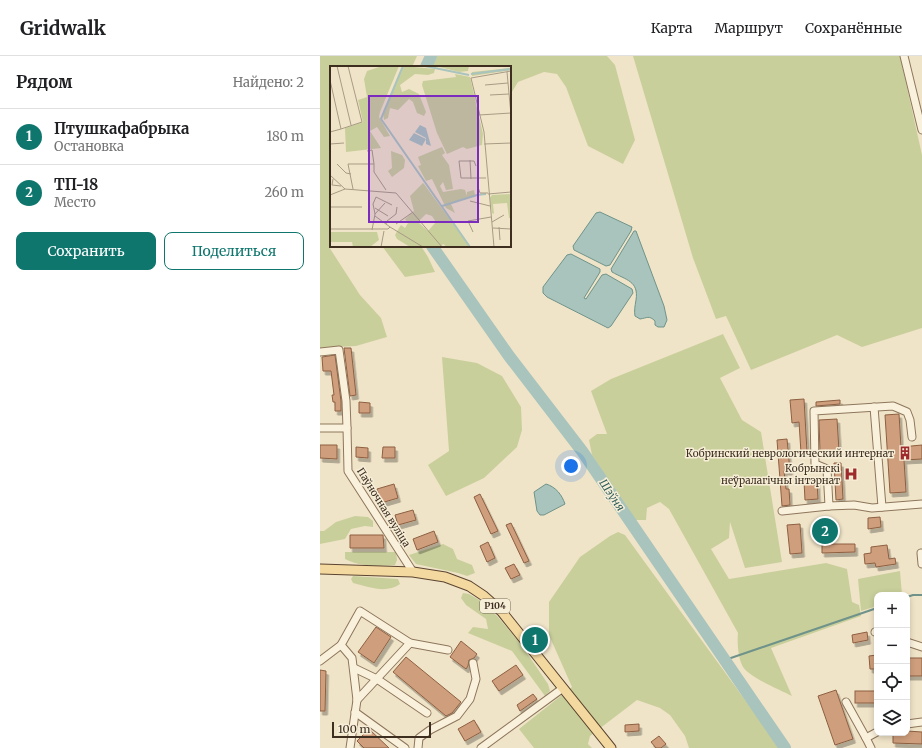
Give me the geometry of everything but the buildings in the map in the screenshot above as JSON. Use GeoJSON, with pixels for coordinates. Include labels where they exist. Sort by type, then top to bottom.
{"type":"FeatureCollection","features":[{"type":"Feature","properties":{"kind":"main road","name":"Р104"},"geometry":{"type":"LineString","coordinates":[[320,569],[413,572],[445,577],[469,586],[484,596],[502,612],[611,748]]}},
{"type":"Feature","properties":{"kind":"street"},"geometry":{"type":"LineString","coordinates":[[904,56],[922,130]]}},
{"type":"Feature","properties":{"kind":"street","name":"Паўночная вуліца"},"geometry":{"type":"LineString","coordinates":[[320,352],[339,350],[346,402],[348,471],[413,572]]}},
{"type":"Feature","properties":{"kind":"street"},"geometry":{"type":"LineString","coordinates":[[829,506],[827,469],[815,464],[814,411],[893,406],[907,412],[910,420],[912,437]]}},
{"type":"Feature","properties":{"kind":"street"},"geometry":{"type":"LineString","coordinates":[[874,407],[882,507]]}},
{"type":"Feature","properties":{"kind":"street"},"geometry":{"type":"LineString","coordinates":[[320,428],[347,428]]}},
{"type":"Feature","properties":{"kind":"street"},"geometry":{"type":"LineString","coordinates":[[782,511],[829,506],[854,505],[864,508],[922,504]]}},
{"type":"Feature","properties":{"kind":"street"},"geometry":{"type":"LineString","coordinates":[[921,553],[922,564]]}},
{"type":"Feature","properties":{"kind":"street"},"geometry":{"type":"LineString","coordinates":[[320,661],[341,645],[360,611],[410,643],[448,650]]}},
{"type":"Feature","properties":{"kind":"street"},"geometry":{"type":"LineString","coordinates":[[357,700],[410,643]]}},
{"type":"Feature","properties":{"kind":"street"},"geometry":{"type":"LineString","coordinates":[[910,643],[922,647]]}},
{"type":"Feature","properties":{"kind":"street"},"geometry":{"type":"LineString","coordinates":[[341,645],[352,658],[357,700],[350,748]]}},
{"type":"Feature","properties":{"kind":"street"},"geometry":{"type":"LineString","coordinates":[[418,748],[419,738],[430,730],[457,716],[470,699],[476,680],[474,663]]}},
{"type":"Feature","properties":{"kind":"street"},"geometry":{"type":"LineString","coordinates":[[354,668],[377,679],[427,713]]}},
{"type":"Feature","properties":{"kind":"street"},"geometry":{"type":"LineString","coordinates":[[481,748],[563,688]]}},
{"type":"Feature","properties":{"kind":"street"},"geometry":{"type":"LineString","coordinates":[[846,702],[871,748]]}},
{"type":"Feature","properties":{"kind":"street"},"geometry":{"type":"LineString","coordinates":[[355,712],[405,748]]}},
{"type":"Feature","properties":{"kind":"street"},"geometry":{"type":"LineString","coordinates":[[910,724],[922,722]]}},
{"type":"Feature","properties":{"kind":"street"},"geometry":{"type":"LineString","coordinates":[[866,738],[874,734]]}},
{"type":"Feature","properties":{"kind":"green space"},"geometry":{"type":"Polygon","coordinates":[[[320,56],[417,56],[412,66],[330,66],[329,247],[360,295],[381,318],[387,337],[356,346],[320,348],[320,56]]]}},
{"type":"Feature","properties":{"kind":"green space"},"geometry":{"type":"Polygon","coordinates":[[[437,56],[607,56],[615,65],[635,140],[623,164],[588,146],[566,87],[557,74],[544,72],[518,82],[511,93],[511,66],[432,66],[437,56]]]}},
{"type":"Feature","properties":{"kind":"green space"},"geometry":{"type":"Polygon","coordinates":[[[633,56],[900,56],[922,155],[922,328],[862,347],[837,335],[751,370],[726,316],[716,319],[693,258],[633,56]]]}},
{"type":"Feature","properties":{"kind":"green space"},"geometry":{"type":"Polygon","coordinates":[[[383,247],[422,247],[435,272],[405,277],[383,247]]]}},
{"type":"Feature","properties":{"kind":"green space"},"geometry":{"type":"Polygon","coordinates":[[[723,334],[740,368],[720,378],[742,420],[761,432],[782,562],[745,568],[730,522],[729,538],[711,549],[729,579],[826,563],[847,569],[852,602],[859,605],[861,616],[771,648],[792,696],[758,679],[746,671],[740,660],[738,650],[738,633],[669,509],[660,502],[647,508],[646,520],[634,520],[592,455],[589,440],[597,434],[607,434],[591,391],[611,379],[723,334]]]}},
{"type":"Feature","properties":{"kind":"green space"},"geometry":{"type":"Polygon","coordinates":[[[442,357],[477,363],[502,376],[521,407],[522,430],[517,447],[484,478],[446,496],[428,465],[449,451],[442,357]]]}},
{"type":"Feature","properties":{"kind":"green space"},"geometry":{"type":"Polygon","coordinates":[[[355,516],[368,517],[373,521],[373,527],[365,526],[351,529],[345,539],[320,544],[320,531],[324,531],[336,522],[355,516]]]}},
{"type":"Feature","properties":{"kind":"green space"},"geometry":{"type":"Polygon","coordinates":[[[618,532],[625,535],[780,748],[689,748],[685,736],[670,715],[660,708],[637,700],[590,736],[588,744],[592,748],[534,748],[519,729],[572,687],[549,635],[549,602],[580,557],[618,532]]]}},
{"type":"Feature","properties":{"kind":"green space"},"geometry":{"type":"Polygon","coordinates":[[[443,544],[453,549],[457,559],[472,565],[475,573],[467,576],[416,564],[409,555],[443,544]]]}},
{"type":"Feature","properties":{"kind":"green space"},"geometry":{"type":"Polygon","coordinates":[[[345,552],[396,552],[397,560],[395,565],[363,565],[345,559],[345,552]]]}},
{"type":"Feature","properties":{"kind":"green space"},"geometry":{"type":"Polygon","coordinates":[[[900,571],[902,592],[874,592],[874,607],[861,611],[858,579],[900,571]]]}},
{"type":"Feature","properties":{"kind":"green space"},"geometry":{"type":"Polygon","coordinates":[[[353,576],[398,579],[400,584],[389,589],[371,588],[353,583],[351,579],[353,576]]]}},
{"type":"Feature","properties":{"kind":"green space"},"geometry":{"type":"Polygon","coordinates":[[[463,593],[469,594],[481,601],[498,617],[520,643],[548,684],[550,691],[545,696],[512,651],[468,633],[473,627],[488,629],[486,619],[466,605],[461,598],[463,593]]]}},
{"type":"Feature","properties":{"kind":"water"},"geometry":{"type":"Polygon","coordinates":[[[600,212],[632,227],[610,265],[606,266],[574,250],[573,246],[596,213],[600,212]]]}},
{"type":"Feature","properties":{"kind":"water"},"geometry":{"type":"Polygon","coordinates":[[[634,231],[636,231],[664,306],[667,320],[664,327],[658,327],[655,325],[655,321],[651,318],[648,317],[640,319],[635,316],[636,294],[633,285],[627,279],[612,272],[611,269],[634,231]]]}},
{"type":"Feature","properties":{"kind":"water"},"geometry":{"type":"Polygon","coordinates":[[[571,254],[600,269],[600,272],[584,298],[586,299],[602,275],[606,274],[632,289],[633,293],[611,326],[608,328],[547,297],[543,293],[543,287],[567,255],[571,254]]]}},
{"type":"Feature","properties":{"kind":"water"},"geometry":{"type":"Polygon","coordinates":[[[546,484],[553,487],[558,492],[565,504],[544,515],[540,515],[537,511],[534,492],[546,484]]]}},
{"type":"Feature","properties":{"kind":"waterway","name":"Шэўня"},"geometry":{"type":"LineString","coordinates":[[426,66],[431,56]]}},
{"type":"Feature","properties":{"kind":"waterway","name":"Шэўня"},"geometry":{"type":"LineString","coordinates":[[433,247],[509,356],[582,451],[785,748]]}},
{"type":"Feature","properties":{"kind":"waterway"},"geometry":{"type":"LineString","coordinates":[[910,596],[922,595]]}},
{"type":"Feature","properties":{"kind":"waterway"},"geometry":{"type":"LineString","coordinates":[[725,660],[874,609]]}},
{"type":"Feature","properties":{"kind":"place","name":"Кобринский неврологический интернат"},"geometry":{"type":"Point","coordinates":[905,453]}},
{"type":"Feature","properties":{"kind":"place","name":"Кобрынскі неўралагічны інтэрнат"},"geometry":{"type":"Point","coordinates":[851,474]}},
{"type":"Feature","properties":{"kind":"place","name":"ТП-18"},"geometry":{"type":"Point","coordinates":[825,531]}},
{"type":"Feature","properties":{"kind":"place","name":"Птушкафабрыка"},"geometry":{"type":"Point","coordinates":[535,640]}}]}
